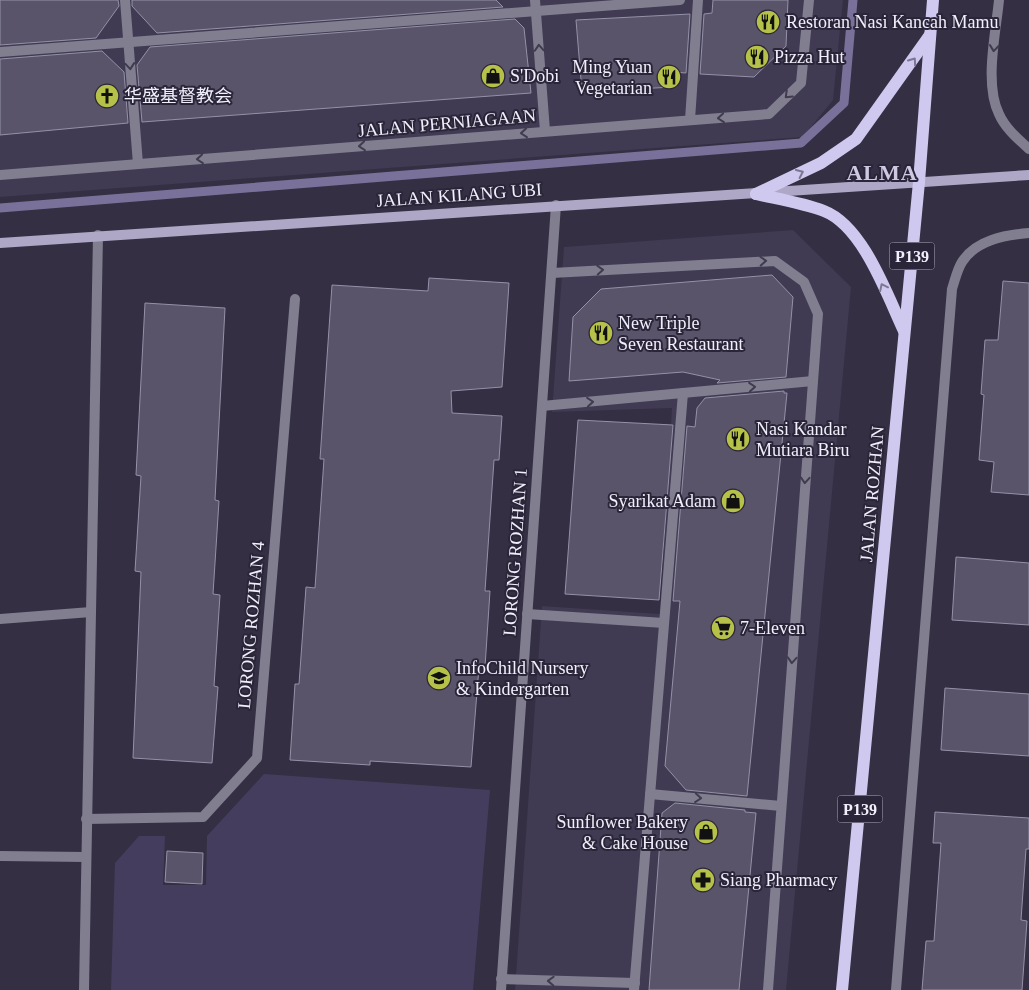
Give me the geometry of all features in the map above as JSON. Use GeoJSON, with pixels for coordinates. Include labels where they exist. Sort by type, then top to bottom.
{"type":"FeatureCollection","features":[{"type":"Feature","properties":{"kind":"main road","name":"JALAN ROZHAN"},"geometry":{"type":"LineString","coordinates":[[842,990],[919,182],[933,0]]}},
{"type":"Feature","properties":{"kind":"main road"},"geometry":{"type":"LineString","coordinates":[[756,194],[821,163],[856,139],[931,35]]}},
{"type":"Feature","properties":{"kind":"main road","name":"JALAN KILANG UBI"},"geometry":{"type":"LineString","coordinates":[[0,243],[98,235],[1029,175]]}},
{"type":"Feature","properties":{"kind":"main road"},"geometry":{"type":"LineString","coordinates":[[756,194],[825,211],[850,230],[869,259],[904,331]]}},
{"type":"Feature","properties":{"kind":"street"},"geometry":{"type":"LineString","coordinates":[[125,0],[138,164]]}},
{"type":"Feature","properties":{"kind":"street"},"geometry":{"type":"LineString","coordinates":[[535,0],[545,131]]}},
{"type":"Feature","properties":{"kind":"street"},"geometry":{"type":"LineString","coordinates":[[0,52],[680,0]]}},
{"type":"Feature","properties":{"kind":"street"},"geometry":{"type":"LineString","coordinates":[[690,120],[698,0]]}},
{"type":"Feature","properties":{"kind":"street","name":"JALAN PERNIAGAAN"},"geometry":{"type":"LineString","coordinates":[[0,175],[769,114],[802,83],[809,0]]}},
{"type":"Feature","properties":{"kind":"street"},"geometry":{"type":"LineString","coordinates":[[999,0],[992,68],[994,97],[999,114],[1012,132],[1029,149]]}},
{"type":"Feature","properties":{"kind":"street","name":"LORONG ROZHAN 1"},"geometry":{"type":"LineString","coordinates":[[501,985],[556,205]]}},
{"type":"Feature","properties":{"kind":"street"},"geometry":{"type":"LineString","coordinates":[[896,990],[952,289],[962,262],[979,246],[1004,235],[1029,233]]}},
{"type":"Feature","properties":{"kind":"street"},"geometry":{"type":"LineString","coordinates":[[84,990],[98,235]]}},
{"type":"Feature","properties":{"kind":"street"},"geometry":{"type":"LineString","coordinates":[[552,273],[775,261],[804,282],[818,314],[768,990]]}},
{"type":"Feature","properties":{"kind":"street","name":"LORONG ROZHAN 4"},"geometry":{"type":"LineString","coordinates":[[86,819],[203,817],[256,758],[295,299]]}},
{"type":"Feature","properties":{"kind":"street"},"geometry":{"type":"LineString","coordinates":[[542,406],[813,381]]}},
{"type":"Feature","properties":{"kind":"street"},"geometry":{"type":"LineString","coordinates":[[501,985],[635,986],[682,393]]}},
{"type":"Feature","properties":{"kind":"street"},"geometry":{"type":"LineString","coordinates":[[0,619],[91,612]]}},
{"type":"Feature","properties":{"kind":"street"},"geometry":{"type":"LineString","coordinates":[[527,614],[664,623]]}},
{"type":"Feature","properties":{"kind":"street"},"geometry":{"type":"LineString","coordinates":[[650,794],[781,806]]}},
{"type":"Feature","properties":{"kind":"street"},"geometry":{"type":"LineString","coordinates":[[0,856],[86,857]]}},
{"type":"Feature","properties":{"kind":"shaded area"},"geometry":{"type":"Polygon","coordinates":[[[0,0],[843,0],[833,100],[803,137],[0,197],[0,0]]]}},
{"type":"Feature","properties":{"kind":"shaded area"},"geometry":{"type":"Polygon","coordinates":[[[793,230],[851,287],[786,990],[515,990],[542,606],[660,614],[672,408],[552,412],[564,247],[793,230]]]}},
{"type":"Feature","properties":{"kind":"shaded area"},"geometry":{"type":"Polygon","coordinates":[[[264,774],[490,790],[473,990],[111,990],[115,863],[139,836],[165,836],[163,885],[206,885],[207,836],[264,774]]]}},
{"type":"Feature","properties":{"kind":"building"},"geometry":{"type":"Polygon","coordinates":[[[0,0],[118,0],[119,6],[96,38],[0,45],[0,0]]]}},
{"type":"Feature","properties":{"kind":"building"},"geometry":{"type":"Polygon","coordinates":[[[132,0],[496,0],[503,7],[157,33],[132,6],[132,0]]]}},
{"type":"Feature","properties":{"kind":"building"},"geometry":{"type":"Polygon","coordinates":[[[713,0],[788,0],[786,46],[754,77],[700,74],[704,14],[712,13],[713,0]]]}},
{"type":"Feature","properties":{"kind":"building"},"geometry":{"type":"Polygon","coordinates":[[[690,14],[686,73],[674,72],[673,87],[582,92],[576,20],[690,14]]]}},
{"type":"Feature","properties":{"kind":"building"},"geometry":{"type":"Polygon","coordinates":[[[515,19],[524,28],[531,93],[142,122],[137,65],[150,47],[515,19]]]}},
{"type":"Feature","properties":{"kind":"building"},"geometry":{"type":"Polygon","coordinates":[[[102,51],[124,72],[128,123],[0,135],[0,59],[102,51]]]}},
{"type":"Feature","properties":{"kind":"building"},"geometry":{"type":"Polygon","coordinates":[[[772,275],[793,297],[786,377],[717,383],[720,380],[683,372],[569,381],[573,317],[601,289],[772,275]]]}},
{"type":"Feature","properties":{"kind":"building"},"geometry":{"type":"Polygon","coordinates":[[[429,278],[509,283],[502,387],[451,391],[452,413],[502,416],[499,460],[494,460],[485,591],[490,591],[485,667],[479,667],[471,767],[370,761],[370,765],[290,760],[295,684],[299,684],[306,587],[315,588],[324,459],[320,459],[332,285],[428,291],[429,278]]]}},
{"type":"Feature","properties":{"kind":"building"},"geometry":{"type":"Polygon","coordinates":[[[1003,281],[1029,283],[1029,495],[991,492],[994,462],[979,460],[984,395],[981,394],[985,340],[998,340],[1003,281]]]}},
{"type":"Feature","properties":{"kind":"building"},"geometry":{"type":"Polygon","coordinates":[[[145,303],[225,308],[215,500],[219,501],[213,594],[220,595],[214,686],[218,687],[212,763],[133,758],[141,572],[135,571],[141,476],[136,475],[145,303]]]}},
{"type":"Feature","properties":{"kind":"building"},"geometry":{"type":"Polygon","coordinates":[[[784,391],[784,393],[787,393],[747,796],[686,790],[665,766],[680,601],[673,601],[687,426],[695,427],[697,408],[705,398],[784,391]]]}},
{"type":"Feature","properties":{"kind":"building"},"geometry":{"type":"Polygon","coordinates":[[[578,420],[673,425],[659,600],[565,594],[578,420]]]}},
{"type":"Feature","properties":{"kind":"building"},"geometry":{"type":"Polygon","coordinates":[[[956,557],[1029,563],[1029,625],[952,620],[956,557]]]}},
{"type":"Feature","properties":{"kind":"building"},"geometry":{"type":"Polygon","coordinates":[[[945,688],[1029,694],[1029,756],[941,750],[945,688]]]}},
{"type":"Feature","properties":{"kind":"building"},"geometry":{"type":"Polygon","coordinates":[[[675,803],[745,810],[745,812],[756,813],[739,990],[649,990],[662,813],[675,803]]]}},
{"type":"Feature","properties":{"kind":"building"},"geometry":{"type":"Polygon","coordinates":[[[935,812],[1029,818],[1029,849],[1026,849],[1021,920],[1027,921],[1022,990],[922,990],[926,941],[934,941],[941,843],[933,843],[935,812]]]}},
{"type":"Feature","properties":{"kind":"building"},"geometry":{"type":"Polygon","coordinates":[[[167,851],[203,853],[202,884],[165,882],[167,851]]]}},
{"type":"Feature","properties":{"kind":"waterway"},"geometry":{"type":"LineString","coordinates":[[0,208],[801,143],[844,103],[853,0]]}},
{"type":"Feature","properties":{"kind":"place","name":"Restoran Nasi Kancah Mamu"},"geometry":{"type":"Point","coordinates":[768,22]}},
{"type":"Feature","properties":{"kind":"place","name":"Pizza Hut"},"geometry":{"type":"Point","coordinates":[757,57]}},
{"type":"Feature","properties":{"kind":"place","name":"S'Dobi"},"geometry":{"type":"Point","coordinates":[493,76]}},
{"type":"Feature","properties":{"kind":"place","name":"Ming Yuan Vegetarian"},"geometry":{"type":"Point","coordinates":[669,77]}},
{"type":"Feature","properties":{"kind":"place","name":"华盛基督教会"},"geometry":{"type":"Point","coordinates":[107,96]}},
{"type":"Feature","properties":{"kind":"place","name":"New Triple Seven Restaurant"},"geometry":{"type":"Point","coordinates":[601,333]}},
{"type":"Feature","properties":{"kind":"place","name":"Nasi Kandar Mutiara Biru"},"geometry":{"type":"Point","coordinates":[738,439]}},
{"type":"Feature","properties":{"kind":"place","name":"Syarikat Adam"},"geometry":{"type":"Point","coordinates":[733,501]}},
{"type":"Feature","properties":{"kind":"place","name":"7-Eleven"},"geometry":{"type":"Point","coordinates":[723,628]}},
{"type":"Feature","properties":{"kind":"place","name":"InfoChild Nursery & Kindergarten"},"geometry":{"type":"Point","coordinates":[439,678]}},
{"type":"Feature","properties":{"kind":"place","name":"Sunflower Bakery & Cake House"},"geometry":{"type":"Point","coordinates":[706,832]}},
{"type":"Feature","properties":{"kind":"place","name":"Siang Pharmacy"},"geometry":{"type":"Point","coordinates":[703,880]}},
{"type":"Feature","properties":{"kind":"district","name":"ALMA"},"geometry":{"type":"Point","coordinates":[882,172]}}]}
